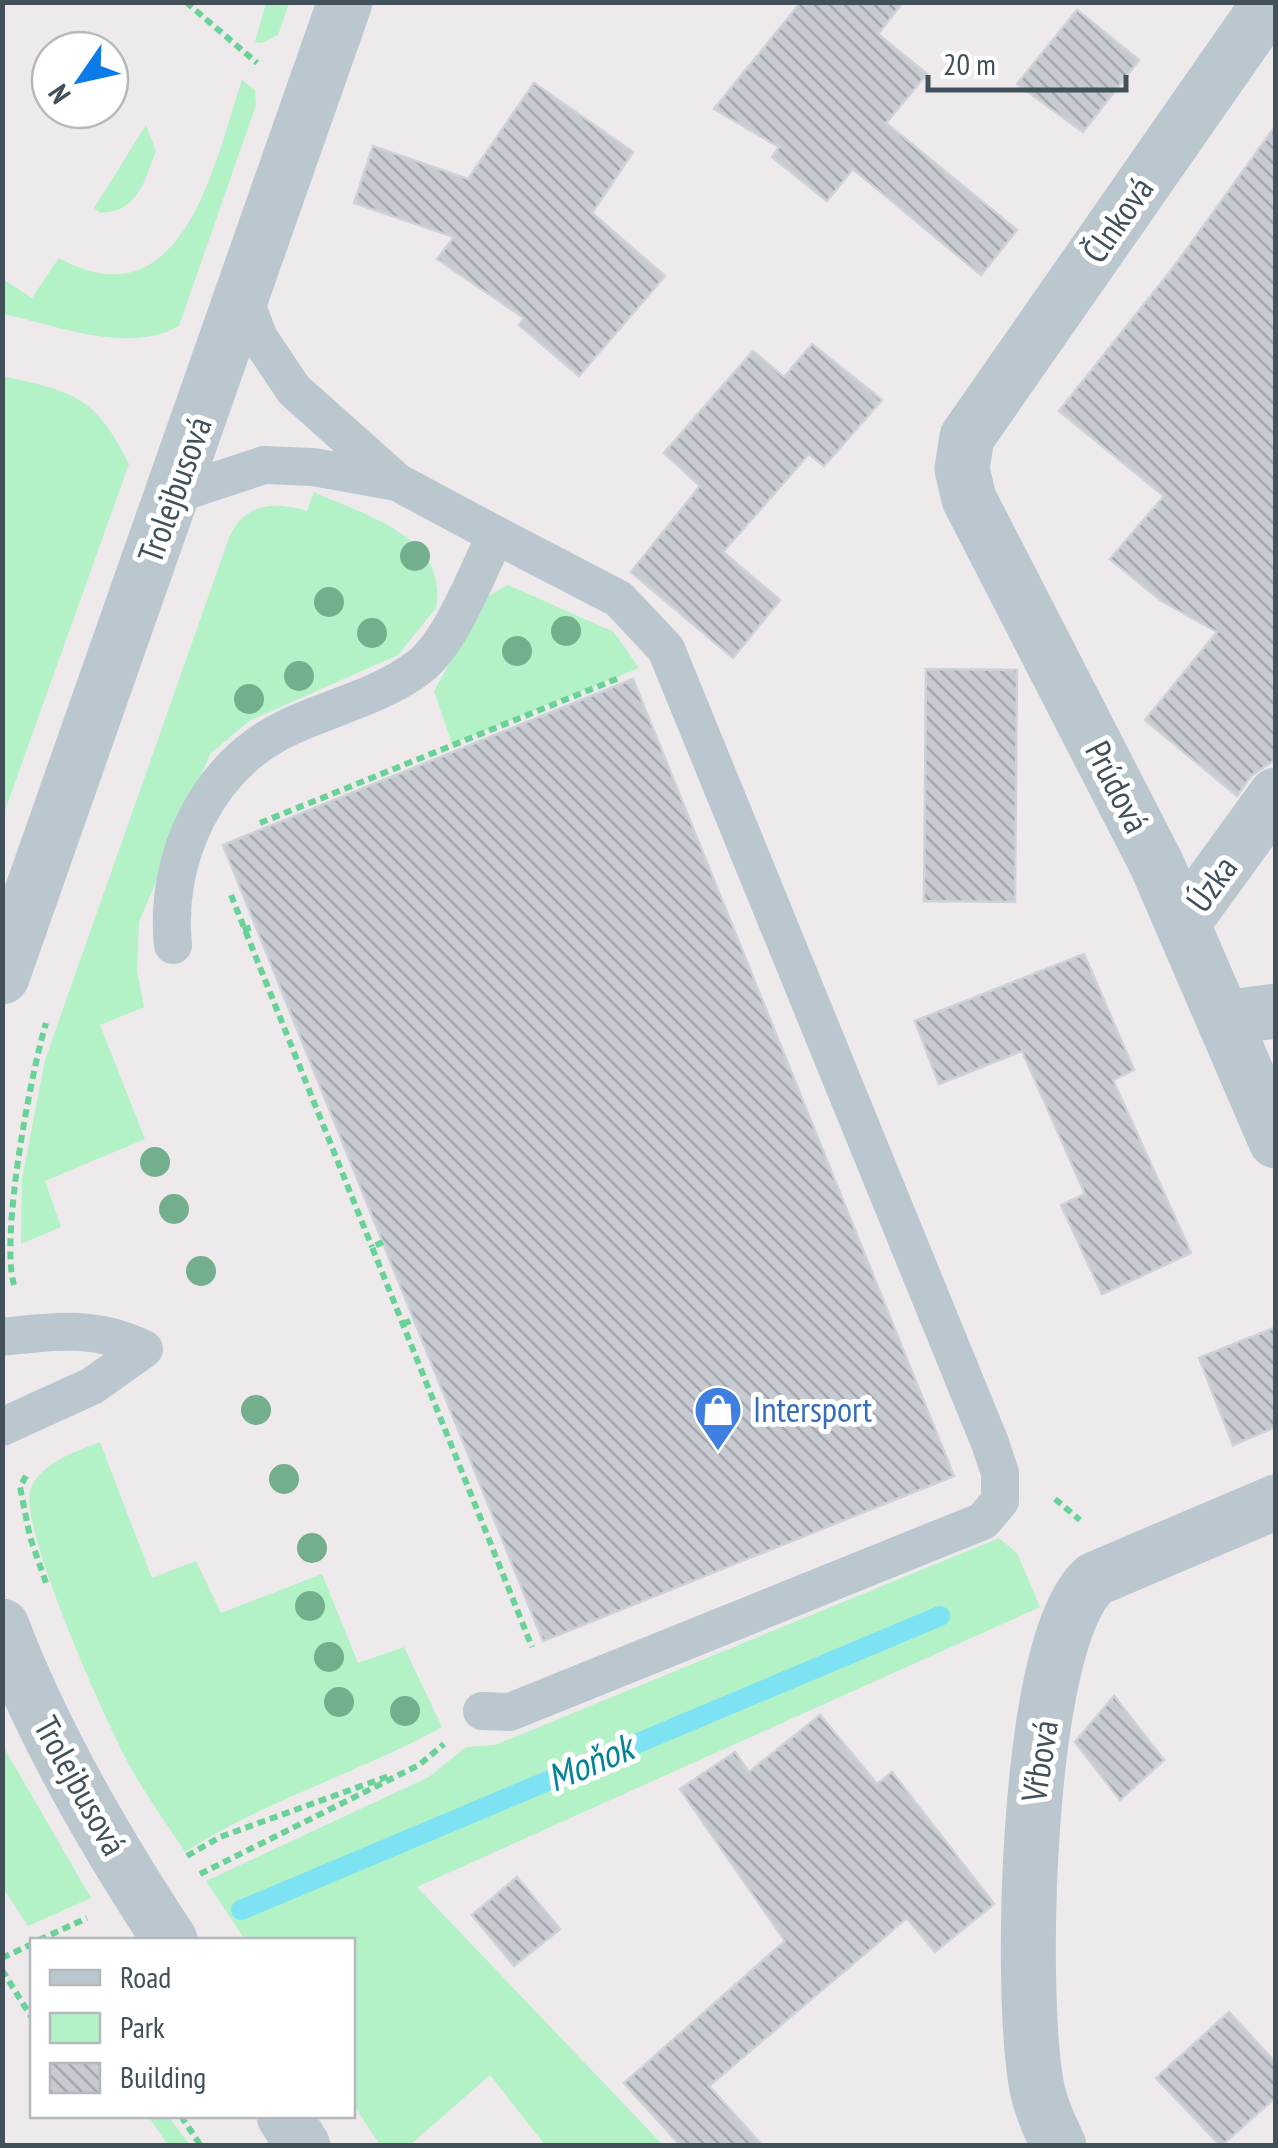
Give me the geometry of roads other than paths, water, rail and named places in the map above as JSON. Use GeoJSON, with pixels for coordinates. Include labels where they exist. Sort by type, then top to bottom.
{"type":"FeatureCollection","features":[{"type":"Feature","properties":{"kind":"street","name":"Trolejbusová"},"geometry":{"type":"LineString","coordinates":[[2,977],[345,2]]}},
{"type":"Feature","properties":{"kind":"street","name":"Člnková"},"geometry":{"type":"LineString","coordinates":[[967,436],[1267,21]]}},
{"type":"Feature","properties":{"kind":"street","name":"Prúdová"},"geometry":{"type":"LineString","coordinates":[[967,436],[962,469],[970,499],[1183,924],[1250,1015],[1276,1141]]}},
{"type":"Feature","properties":{"kind":"street","name":"Úzka"},"geometry":{"type":"LineString","coordinates":[[1183,924],[1276,795]]}},
{"type":"Feature","properties":{"kind":"street","name":"Vŕbová"},"geometry":{"type":"LineString","coordinates":[[1058,2146],[1037,2089],[1027,1931],[1033,1798],[1041,1741],[1075,1600],[1095,1579],[1276,1502]]}},
{"type":"Feature","properties":{"kind":"street","name":"Trolejbusová"},"geometry":{"type":"LineString","coordinates":[[2,1626],[22,1679],[169,1938]]}},
{"type":"Feature","properties":{"kind":"street"},"geometry":{"type":"LineString","coordinates":[[285,2118],[304,2146]]}},
{"type":"Feature","properties":{"kind":"lane"},"geometry":{"type":"LineString","coordinates":[[243,296],[259,338],[294,390],[396,482],[618,599],[646,624],[669,658],[1000,1473],[1000,1501],[983,1521],[510,1712],[482,1711]]}},
{"type":"Feature","properties":{"kind":"lane"},"geometry":{"type":"LineString","coordinates":[[173,495],[264,465],[313,467],[396,482]]}},
{"type":"Feature","properties":{"kind":"lane"},"geometry":{"type":"LineString","coordinates":[[174,945],[175,888],[186,843],[202,808],[227,772],[248,749],[284,729],[418,668],[447,630],[496,535]]}},
{"type":"Feature","properties":{"kind":"lane"},"geometry":{"type":"LineString","coordinates":[[2,1337],[70,1329],[98,1331],[144,1350],[92,1386],[2,1427]]}},
{"type":"Feature","properties":{"kind":"waterway","name":"Moňok"},"geometry":{"type":"LineString","coordinates":[[241,1910],[940,1616]]}},
{"type":"Feature","properties":{"kind":"place","name":"Intersport"},"geometry":{"type":"Point","coordinates":[718,1452]}}]}
